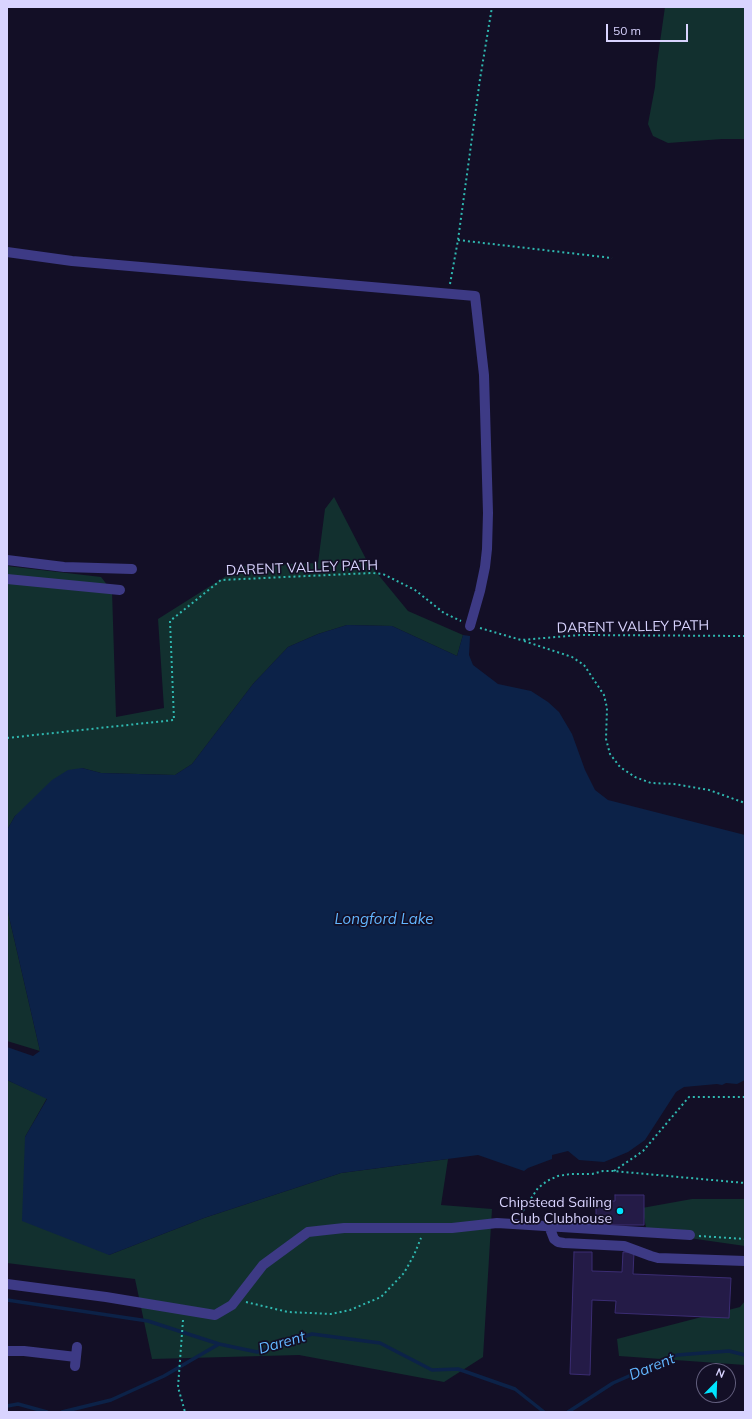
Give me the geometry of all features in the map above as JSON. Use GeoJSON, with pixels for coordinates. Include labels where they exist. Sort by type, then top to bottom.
{"type":"FeatureCollection","features":[{"type":"Feature","properties":{"kind":"street"},"geometry":{"type":"LineString","coordinates":[[7,252],[72,260],[475,296],[484,375],[488,513],[487,549],[480,590],[470,626]]}},
{"type":"Feature","properties":{"kind":"street"},"geometry":{"type":"LineString","coordinates":[[7,560],[64,567],[132,569]]}},
{"type":"Feature","properties":{"kind":"street"},"geometry":{"type":"LineString","coordinates":[[7,579],[120,590]]}},
{"type":"Feature","properties":{"kind":"street"},"geometry":{"type":"LineString","coordinates":[[7,1284],[215,1315],[232,1305],[237,1300],[263,1265],[308,1232],[344,1228],[452,1228],[497,1223],[690,1235]]}},
{"type":"Feature","properties":{"kind":"street"},"geometry":{"type":"LineString","coordinates":[[549,1226],[554,1239],[558,1242],[624,1246],[658,1258],[745,1261]]}},
{"type":"Feature","properties":{"kind":"street"},"geometry":{"type":"LineString","coordinates":[[7,1351],[76,1357]]}},
{"type":"Feature","properties":{"kind":"path"},"geometry":{"type":"LineString","coordinates":[[448,293],[458,240],[480,79],[492,7]]}},
{"type":"Feature","properties":{"kind":"path"},"geometry":{"type":"LineString","coordinates":[[458,240],[612,258]]}},
{"type":"Feature","properties":{"kind":"path","name":"DARENT VALLEY PATH"},"geometry":{"type":"LineString","coordinates":[[7,738],[174,720],[170,621],[221,580],[372,573],[383,574],[394,578],[415,590],[444,613],[470,626],[492,630],[522,640],[580,635],[745,636]]}},
{"type":"Feature","properties":{"kind":"path"},"geometry":{"type":"LineString","coordinates":[[522,640],[572,657],[584,665],[604,695],[607,708],[606,739],[610,754],[620,767],[635,777],[651,783],[674,784],[709,790],[745,803]]}},
{"type":"Feature","properties":{"kind":"path"},"geometry":{"type":"LineString","coordinates":[[613,1171],[643,1151],[690,1097],[745,1097]]}},
{"type":"Feature","properties":{"kind":"path"},"geometry":{"type":"LineString","coordinates":[[516,1224],[538,1188],[547,1181],[558,1176],[613,1171],[745,1183]]}},
{"type":"Feature","properties":{"kind":"path"},"geometry":{"type":"LineString","coordinates":[[237,1300],[288,1312],[331,1314],[350,1310],[381,1297],[404,1273],[421,1240],[422,1228]]}},
{"type":"Feature","properties":{"kind":"path"},"geometry":{"type":"LineString","coordinates":[[690,1235],[745,1239]]}},
{"type":"Feature","properties":{"kind":"path"},"geometry":{"type":"LineString","coordinates":[[182,1329],[178,1387],[185,1412]]}},
{"type":"Feature","properties":{"kind":"green space"},"geometry":{"type":"Polygon","coordinates":[[[665,7],[745,7],[745,139],[668,143],[653,136],[648,124],[655,87],[665,7]]]}},
{"type":"Feature","properties":{"kind":"green space"},"geometry":{"type":"Polygon","coordinates":[[[334,497],[367,561],[408,611],[463,635],[457,656],[392,626],[347,625],[318,634],[288,647],[253,684],[192,764],[175,775],[101,773],[82,768],[15,816],[7,830],[7,566],[101,577],[112,591],[116,717],[164,708],[158,619],[242,566],[318,563],[325,509],[334,497]]]}},
{"type":"Feature","properties":{"kind":"green space"},"geometry":{"type":"Polygon","coordinates":[[[7,908],[40,1051],[7,1041],[7,908]]]}},
{"type":"Feature","properties":{"kind":"green space"},"geometry":{"type":"Polygon","coordinates":[[[7,1080],[47,1098],[25,1137],[109,1255],[204,1218],[341,1173],[448,1159],[441,1205],[492,1209],[483,1357],[444,1382],[299,1355],[152,1359],[135,1279],[7,1263],[7,1080]]]}},
{"type":"Feature","properties":{"kind":"green space"},"geometry":{"type":"Polygon","coordinates":[[[692,1199],[745,1199],[745,1246],[647,1232],[642,1208],[692,1199]]]}},
{"type":"Feature","properties":{"kind":"green space"},"geometry":{"type":"Polygon","coordinates":[[[745,1301],[745,1365],[736,1364],[736,1363],[619,1356],[617,1339],[740,1307],[745,1301]]]}},
{"type":"Feature","properties":{"kind":"water","name":"Longford Lake"},"geometry":{"type":"Polygon","coordinates":[[[347,625],[392,626],[457,656],[463,635],[470,636],[469,655],[473,665],[498,684],[531,691],[548,702],[559,712],[572,734],[585,770],[595,790],[608,800],[745,835],[745,1080],[737,1084],[726,1083],[722,1085],[717,1084],[684,1087],[676,1092],[645,1140],[628,1152],[604,1162],[579,1160],[568,1151],[552,1155],[552,1159],[524,1171],[478,1155],[341,1173],[204,1218],[109,1255],[22,1221],[25,1137],[47,1099],[7,1080],[7,1047],[33,1056],[40,1051],[7,908],[7,830],[15,816],[52,780],[68,770],[82,768],[101,773],[175,775],[192,764],[253,684],[288,647],[318,634],[347,625]]]}},
{"type":"Feature","properties":{"kind":"building","name":"Chipstead Sailing Club Clubhouse"},"geometry":{"type":"Polygon","coordinates":[[[615,1195],[644,1195],[644,1225],[604,1225],[604,1221],[596,1221],[596,1201],[615,1201],[615,1195]]]}},
{"type":"Feature","properties":{"kind":"building"},"geometry":{"type":"Polygon","coordinates":[[[574,1252],[592,1252],[592,1271],[622,1272],[623,1252],[634,1252],[633,1274],[731,1278],[729,1318],[615,1313],[616,1301],[592,1300],[590,1375],[570,1374],[574,1252]]]}},
{"type":"Feature","properties":{"kind":"waterway","name":"Darent"},"geometry":{"type":"LineString","coordinates":[[7,1300],[148,1321],[219,1344],[257,1352],[312,1334],[380,1343],[432,1370],[458,1369],[515,1389],[544,1412]]}},
{"type":"Feature","properties":{"kind":"waterway"},"geometry":{"type":"LineString","coordinates":[[62,1412],[111,1400],[164,1376],[219,1344]]}},
{"type":"Feature","properties":{"kind":"waterway","name":"Darent"},"geometry":{"type":"LineString","coordinates":[[568,1412],[613,1383],[677,1355],[729,1351],[745,1355]]}},
{"type":"Feature","properties":{"kind":"waterway"},"geometry":{"type":"LineString","coordinates":[[7,1406],[18,1404],[47,1412]]}},
{"type":"Feature","properties":{"kind":"place","name":"Chipstead Sailing Club Clubhouse"},"geometry":{"type":"Point","coordinates":[620,1211]}}]}
